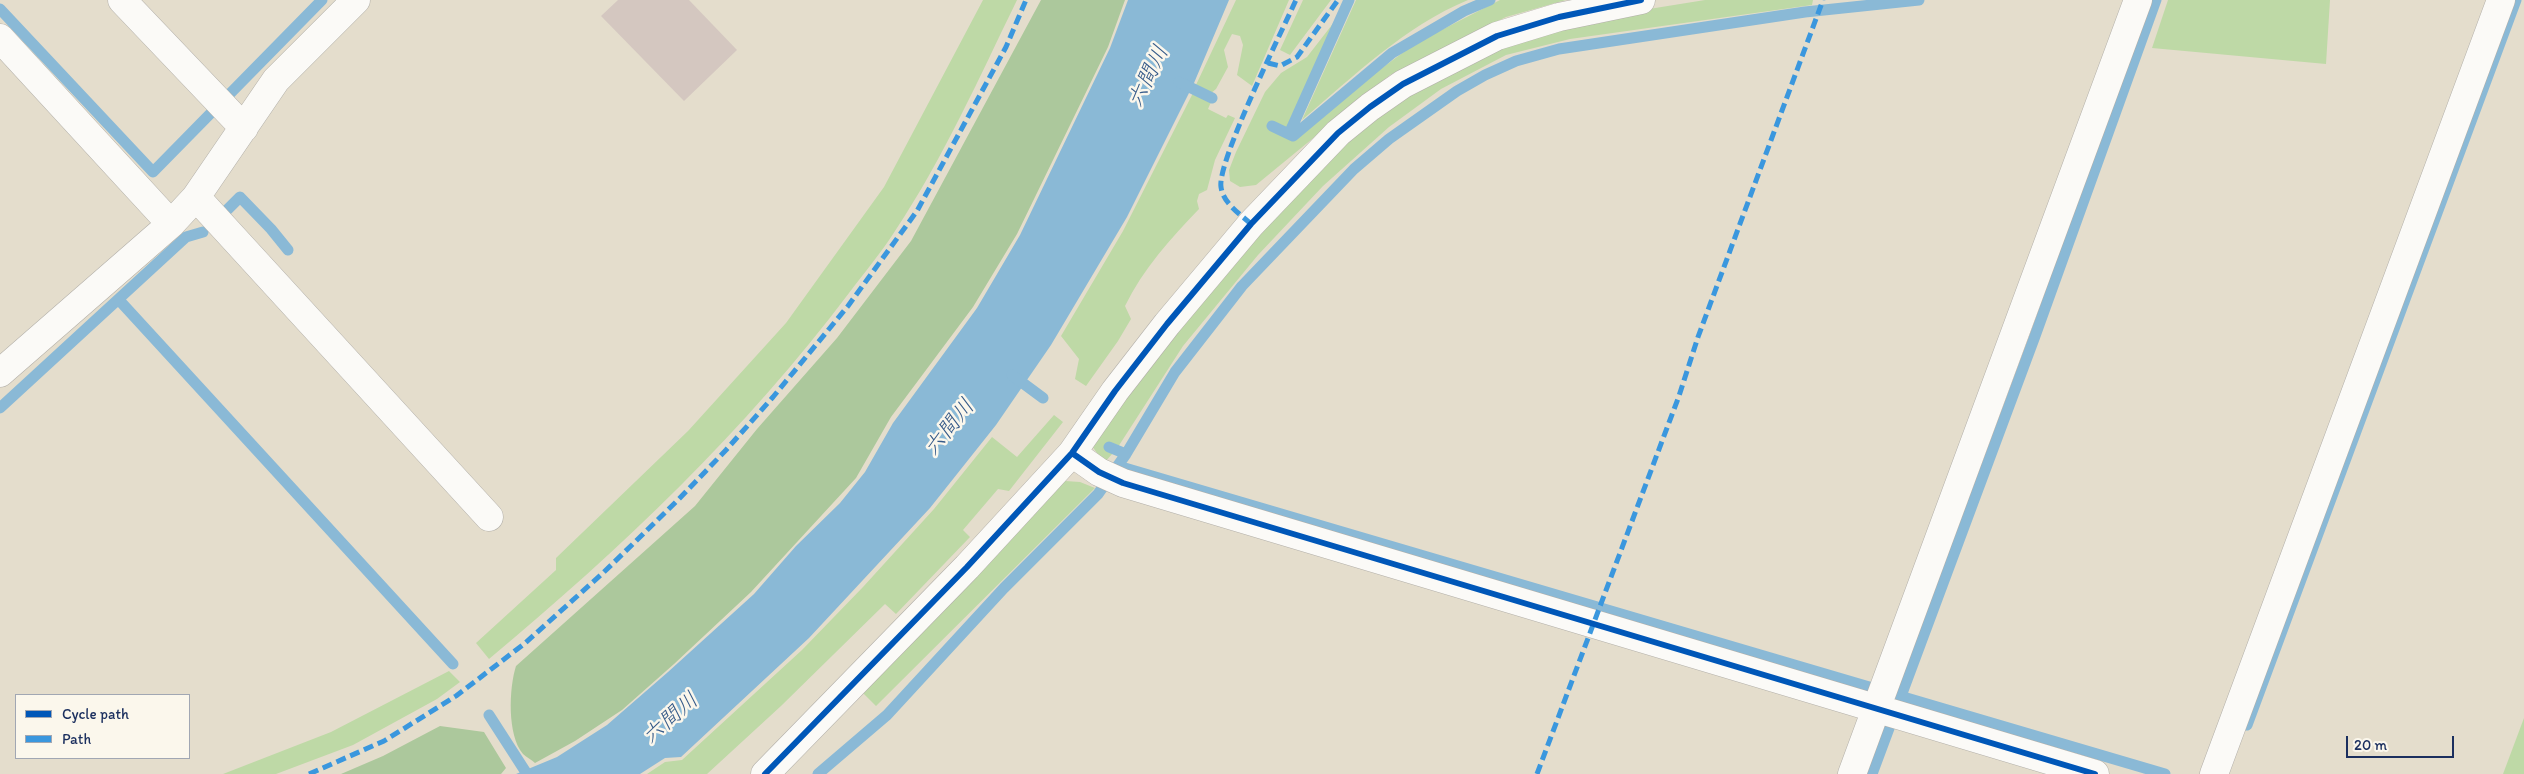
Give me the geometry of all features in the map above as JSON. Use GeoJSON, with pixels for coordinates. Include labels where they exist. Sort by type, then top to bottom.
{"type":"FeatureCollection","features":[{"type":"Feature","properties":{"kind":"street"},"geometry":{"type":"LineString","coordinates":[[122,0],[237,121]]}},
{"type":"Feature","properties":{"kind":"street"},"geometry":{"type":"LineString","coordinates":[[0,374],[171,224],[196,197],[237,121],[356,0]]}},
{"type":"Feature","properties":{"kind":"street"},"geometry":{"type":"LineString","coordinates":[[765,774],[967,567],[1072,453],[1115,391],[1167,324],[1228,251],[1315,155],[1370,106],[1403,84],[1497,36],[1559,17],[1641,0]]}},
{"type":"Feature","properties":{"kind":"street"},"geometry":{"type":"LineString","coordinates":[[1852,774],[1888,703],[2138,0]]}},
{"type":"Feature","properties":{"kind":"street"},"geometry":{"type":"LineString","coordinates":[[2214,774],[2501,0]]}},
{"type":"Feature","properties":{"kind":"street"},"geometry":{"type":"LineString","coordinates":[[0,38],[171,224]]}},
{"type":"Feature","properties":{"kind":"street"},"geometry":{"type":"LineString","coordinates":[[196,197],[488,516]]}},
{"type":"Feature","properties":{"kind":"street"},"geometry":{"type":"LineString","coordinates":[[1072,453],[1099,472],[1123,483],[1888,703],[2095,774]]}},
{"type":"Feature","properties":{"kind":"green space"},"geometry":{"type":"Polygon","coordinates":[[[983,0],[1017,0],[945,147],[890,239],[809,344],[725,440],[634,531],[489,659],[476,643],[556,570],[556,558],[688,431],[786,323],[884,187],[983,0]]]}},
{"type":"Feature","properties":{"kind":"green space"},"geometry":{"type":"Polygon","coordinates":[[[1041,0],[1125,0],[1108,47],[1017,234],[973,307],[891,417],[856,478],[751,592],[622,710],[575,741],[535,763],[523,754],[514,735],[511,699],[516,666],[695,506],[757,429],[837,338],[911,241],[1041,0]]]}},
{"type":"Feature","properties":{"kind":"green space"},"geometry":{"type":"Polygon","coordinates":[[[1236,0],[1289,0],[1252,86],[1237,75],[1243,45],[1240,36],[1232,34],[1224,50],[1228,67],[1216,89],[1210,94],[1195,87],[1236,0]]]}},
{"type":"Feature","properties":{"kind":"green space"},"geometry":{"type":"Polygon","coordinates":[[[1303,0],[1331,0],[1290,55],[1280,50],[1303,0]]]}},
{"type":"Feature","properties":{"kind":"green space"},"geometry":{"type":"Polygon","coordinates":[[[1356,0],[1468,0],[1423,24],[1381,53],[1302,120],[1356,0]]]}},
{"type":"Feature","properties":{"kind":"green space"},"geometry":{"type":"Polygon","coordinates":[[[1500,0],[1566,0],[1506,17],[1390,75],[1256,185],[1240,187],[1230,181],[1229,170],[1236,152],[1265,92],[1281,73],[1307,57],[1338,17],[1288,128],[1272,122],[1268,129],[1294,140],[1367,79],[1416,43],[1500,0]]]}},
{"type":"Feature","properties":{"kind":"green space"},"geometry":{"type":"Polygon","coordinates":[[[1705,0],[1813,0],[1812,5],[1570,39],[1506,55],[1441,89],[1389,127],[1323,186],[1258,255],[1183,346],[1118,447],[1110,442],[1106,449],[1113,453],[1104,463],[1092,446],[1102,429],[1241,249],[1362,126],[1462,61],[1587,19],[1705,0]]]}},
{"type":"Feature","properties":{"kind":"green space"},"geometry":{"type":"Polygon","coordinates":[[[2168,0],[2330,0],[2326,64],[2152,48],[2168,0]]]}},
{"type":"Feature","properties":{"kind":"green space"},"geometry":{"type":"Polygon","coordinates":[[[1193,93],[1211,102],[1208,109],[1226,118],[1228,115],[1235,118],[1215,160],[1207,190],[1199,194],[1197,201],[1199,209],[1168,243],[1140,279],[1125,306],[1131,319],[1086,386],[1075,379],[1079,359],[1061,336],[1123,231],[1193,93]]]}},
{"type":"Feature","properties":{"kind":"green space"},"geometry":{"type":"Polygon","coordinates":[[[1054,415],[1063,422],[1009,491],[998,489],[963,530],[970,537],[896,614],[885,604],[781,706],[707,774],[647,774],[665,762],[682,760],[802,650],[934,509],[992,437],[1017,457],[1054,415]]]}},
{"type":"Feature","properties":{"kind":"green space"},"geometry":{"type":"Polygon","coordinates":[[[1065,481],[1080,482],[1095,488],[876,706],[862,692],[1065,481]]]}},
{"type":"Feature","properties":{"kind":"green space"},"geometry":{"type":"Polygon","coordinates":[[[449,671],[460,682],[437,699],[353,745],[276,774],[223,774],[331,732],[449,671]]]}},
{"type":"Feature","properties":{"kind":"green space"},"geometry":{"type":"Polygon","coordinates":[[[2524,718],[2524,774],[2503,774],[2524,718]]]}},
{"type":"Feature","properties":{"kind":"green space"},"geometry":{"type":"Polygon","coordinates":[[[440,726],[484,732],[506,768],[501,774],[341,774],[383,756],[440,726]]]}},
{"type":"Feature","properties":{"kind":"water","name":"六間川"},"geometry":{"type":"Polygon","coordinates":[[[1128,0],[1229,0],[1194,83],[1127,217],[1051,345],[996,425],[930,508],[809,638],[681,757],[665,758],[640,774],[516,774],[557,757],[607,725],[754,594],[796,546],[840,503],[865,472],[893,423],[977,308],[1020,235],[1110,48],[1128,0]]]}},
{"type":"Feature","properties":{"kind":"building"},"geometry":{"type":"Polygon","coordinates":[[[618,0],[689,0],[737,50],[684,101],[601,16],[618,0]]]}},
{"type":"Feature","properties":{"kind":"waterway"},"geometry":{"type":"LineString","coordinates":[[0,9],[153,172],[322,0]]}},
{"type":"Feature","properties":{"kind":"waterway"},"geometry":{"type":"LineString","coordinates":[[1289,134],[1349,0]]}},
{"type":"Feature","properties":{"kind":"waterway"},"geometry":{"type":"LineString","coordinates":[[1272,126],[1293,136],[1392,53],[1464,11],[1490,0]]}},
{"type":"Feature","properties":{"kind":"waterway"},"geometry":{"type":"LineString","coordinates":[[818,774],[887,715],[1004,588],[1098,494],[1126,454],[1175,372],[1242,286],[1354,169],[1389,139],[1457,91],[1485,75],[1516,61],[1559,49],[1805,12],[1919,0]]}},
{"type":"Feature","properties":{"kind":"waterway"},"geometry":{"type":"LineString","coordinates":[[1872,774],[2035,336],[2156,0]]}},
{"type":"Feature","properties":{"kind":"waterway"},"geometry":{"type":"LineString","coordinates":[[2247,725],[2516,0]]}},
{"type":"Feature","properties":{"kind":"waterway"},"geometry":{"type":"LineString","coordinates":[[1179,82],[1212,98]]}},
{"type":"Feature","properties":{"kind":"waterway"},"geometry":{"type":"LineString","coordinates":[[226,211],[240,197],[288,250]]}},
{"type":"Feature","properties":{"kind":"waterway"},"geometry":{"type":"LineString","coordinates":[[0,408],[186,237],[203,232]]}},
{"type":"Feature","properties":{"kind":"waterway"},"geometry":{"type":"LineString","coordinates":[[119,300],[453,664]]}},
{"type":"Feature","properties":{"kind":"waterway"},"geometry":{"type":"LineString","coordinates":[[1012,375],[1043,398]]}},
{"type":"Feature","properties":{"kind":"waterway"},"geometry":{"type":"LineString","coordinates":[[1109,447],[1126,454]]}},
{"type":"Feature","properties":{"kind":"waterway"},"geometry":{"type":"LineString","coordinates":[[1118,466],[2165,774]]}},
{"type":"Feature","properties":{"kind":"waterway"},"geometry":{"type":"LineString","coordinates":[[489,715],[527,774]]}},
{"type":"Feature","properties":{"kind":"marked path"},"geometry":{"type":"LineString","coordinates":[[309,774],[384,741],[456,696],[524,644],[603,573],[726,450],[773,397],[848,306],[917,211],[1006,47],[1026,0]]}},
{"type":"Feature","properties":{"kind":"marked path"},"geometry":{"type":"LineString","coordinates":[[1251,224],[1233,208],[1222,193],[1222,173],[1239,125],[1296,0]]}},
{"type":"Feature","properties":{"kind":"marked path"},"geometry":{"type":"LineString","coordinates":[[1268,63],[1280,66],[1297,57],[1338,0]]}},
{"type":"Feature","properties":{"kind":"marked path"},"geometry":{"type":"LineString","coordinates":[[1537,774],[1679,396],[1698,337],[1823,0]]}},
{"type":"Feature","properties":{"kind":"cycle path"},"geometry":{"type":"LineString","coordinates":[[765,774],[967,567],[1072,453],[1115,391],[1167,324],[1251,224],[1338,133],[1403,84],[1497,36],[1559,17],[1641,0]]}},
{"type":"Feature","properties":{"kind":"cycle path"},"geometry":{"type":"LineString","coordinates":[[1072,453],[1099,472],[1123,483],[2095,774]]}}]}
